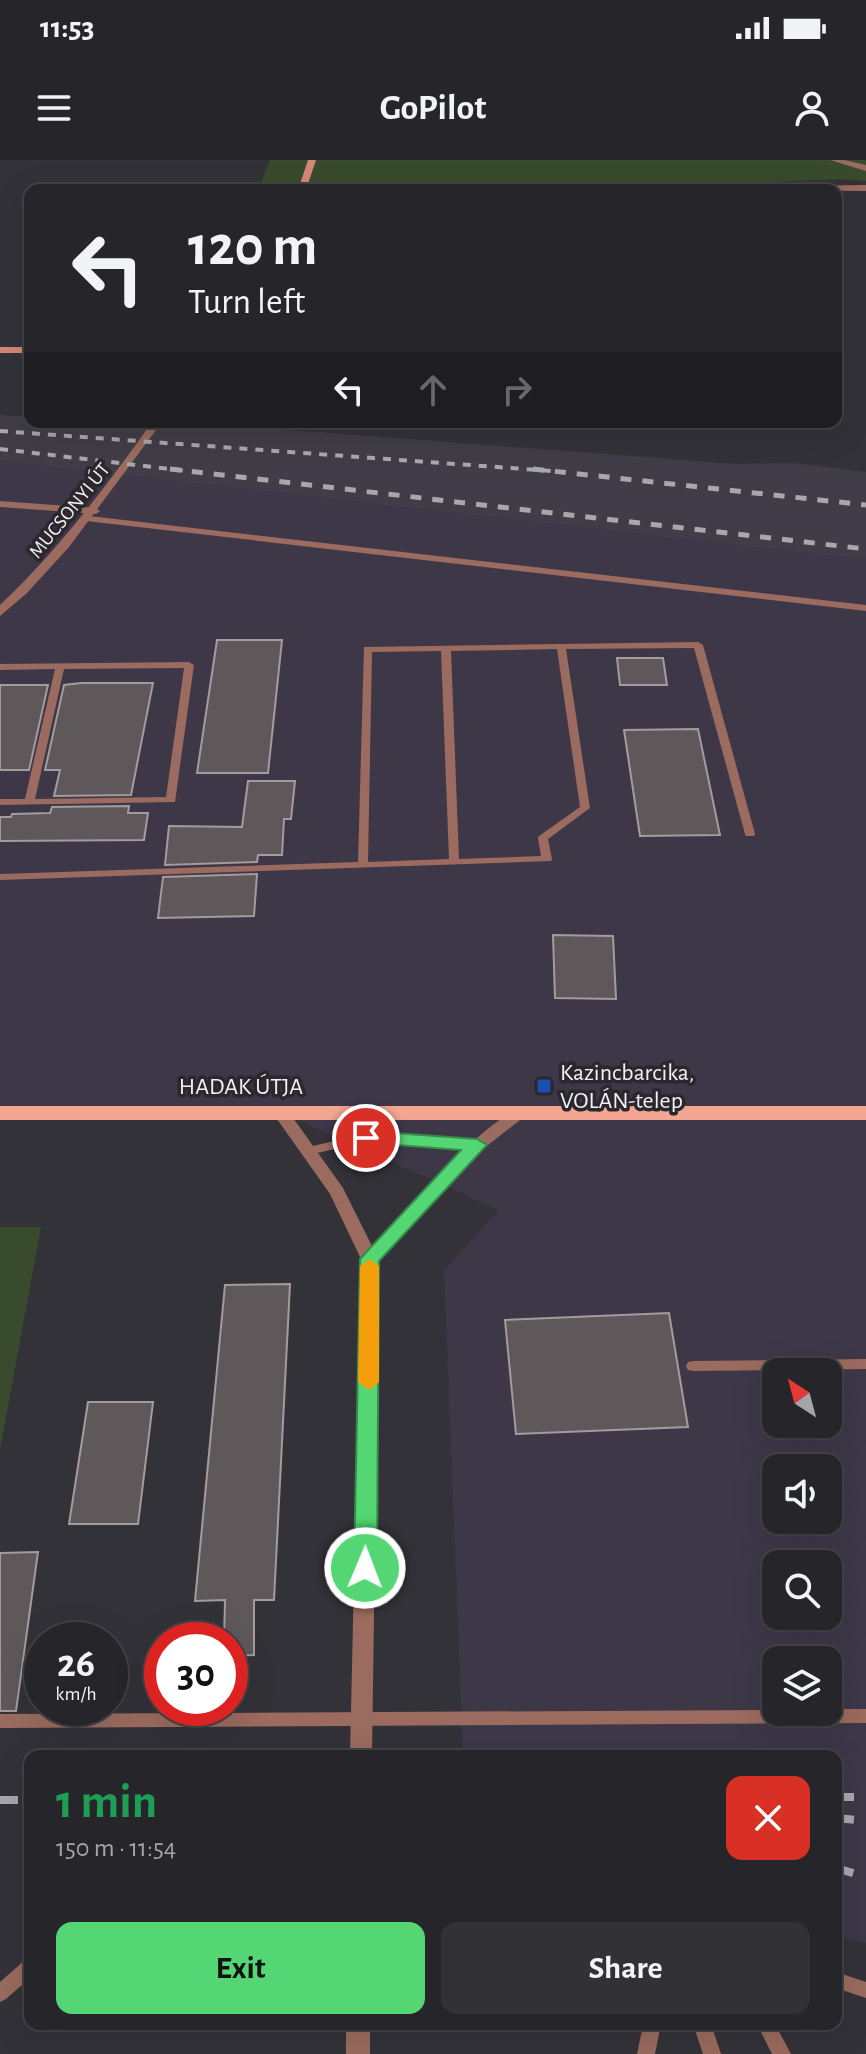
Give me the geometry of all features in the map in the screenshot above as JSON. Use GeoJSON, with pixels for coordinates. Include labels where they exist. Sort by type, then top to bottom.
{"type":"FeatureCollection","features":[{"type":"Feature","properties":{"kind":"main road"},"geometry":{"type":"LineString","coordinates":[[304,184],[312,160]]}},
{"type":"Feature","properties":{"kind":"main road"},"geometry":{"type":"LineString","coordinates":[[0,350],[24,350]]}},
{"type":"Feature","properties":{"kind":"main road","name":"HADAK ÚTJA"},"geometry":{"type":"LineString","coordinates":[[0,1113],[866,1113]]}},
{"type":"Feature","properties":{"kind":"street"},"geometry":{"type":"LineString","coordinates":[[834,160],[866,168]]}},
{"type":"Feature","properties":{"kind":"street"},"geometry":{"type":"LineString","coordinates":[[842,188],[866,188]]}},
{"type":"Feature","properties":{"kind":"street","name":"MUCSONYI ÚT"},"geometry":{"type":"LineString","coordinates":[[0,612],[55,560],[92,515],[153,428]]}},
{"type":"Feature","properties":{"kind":"street"},"geometry":{"type":"LineString","coordinates":[[280,1112],[337,1192],[370,1259],[361,1750]]}},
{"type":"Feature","properties":{"kind":"street"},"geometry":{"type":"LineString","coordinates":[[370,1259],[477,1145],[521,1113]]}},
{"type":"Feature","properties":{"kind":"street"},"geometry":{"type":"LineString","coordinates":[[358,2030],[358,2054]]}},
{"type":"Feature","properties":{"kind":"lane"},"geometry":{"type":"LineString","coordinates":[[0,504],[866,608]]}},
{"type":"Feature","properties":{"kind":"lane"},"geometry":{"type":"LineString","coordinates":[[363,865],[367,649],[698,645],[750,834]]}},
{"type":"Feature","properties":{"kind":"lane"},"geometry":{"type":"LineString","coordinates":[[0,877],[547,859],[543,838],[585,808],[561,647]]}},
{"type":"Feature","properties":{"kind":"lane"},"geometry":{"type":"LineString","coordinates":[[446,648],[454,862]]}},
{"type":"Feature","properties":{"kind":"lane"},"geometry":{"type":"LineString","coordinates":[[0,667],[189,665],[171,800],[0,802]]}},
{"type":"Feature","properties":{"kind":"lane"},"geometry":{"type":"LineString","coordinates":[[29,802],[60,666]]}},
{"type":"Feature","properties":{"kind":"lane"},"geometry":{"type":"LineString","coordinates":[[308,1151],[366,1138],[477,1145]]}},
{"type":"Feature","properties":{"kind":"lane"},"geometry":{"type":"LineString","coordinates":[[693,1366],[866,1364]]}},
{"type":"Feature","properties":{"kind":"lane"},"geometry":{"type":"LineString","coordinates":[[0,1721],[866,1716]]}},
{"type":"Feature","properties":{"kind":"lane"},"geometry":{"type":"LineString","coordinates":[[0,1993],[24,1972]]}},
{"type":"Feature","properties":{"kind":"lane"},"geometry":{"type":"LineString","coordinates":[[842,1982],[866,1990]]}},
{"type":"Feature","properties":{"kind":"lane"},"geometry":{"type":"LineString","coordinates":[[646,2054],[651,2030]]}},
{"type":"Feature","properties":{"kind":"lane"},"geometry":{"type":"LineString","coordinates":[[704,2030],[712,2054]]}},
{"type":"Feature","properties":{"kind":"lane"},"geometry":{"type":"LineString","coordinates":[[769,2030],[782,2054]]}},
{"type":"Feature","properties":{"kind":"shaded area"},"geometry":{"type":"Polygon","coordinates":[[[0,415],[24,417],[24,428],[242,428],[735,464],[793,463],[866,472],[866,560],[0,461],[0,415]]]}},
{"type":"Feature","properties":{"kind":"shaded area"},"geometry":{"type":"Polygon","coordinates":[[[0,461],[866,560],[866,1943],[842,1937],[842,1750],[463,1750],[444,1270],[499,1210],[280,1112],[0,1115],[0,461]]]}},
{"type":"Feature","properties":{"kind":"green space"},"geometry":{"type":"Polygon","coordinates":[[[270,160],[866,160],[866,181],[260,184],[270,160]]]}},
{"type":"Feature","properties":{"kind":"green space"},"geometry":{"type":"Polygon","coordinates":[[[0,1227],[41,1227],[0,1450],[0,1227]]]}},
{"type":"Feature","properties":{"kind":"building"},"geometry":{"type":"Polygon","coordinates":[[[217,640],[282,640],[268,773],[197,773],[217,640]]]}},
{"type":"Feature","properties":{"kind":"building"},"geometry":{"type":"Polygon","coordinates":[[[617,658],[663,658],[667,685],[620,685],[617,658]]]}},
{"type":"Feature","properties":{"kind":"building"},"geometry":{"type":"Polygon","coordinates":[[[153,683],[131,795],[54,796],[60,770],[45,770],[64,685],[153,683]]]}},
{"type":"Feature","properties":{"kind":"building"},"geometry":{"type":"Polygon","coordinates":[[[0,685],[48,685],[29,770],[0,770],[0,685]]]}},
{"type":"Feature","properties":{"kind":"building"},"geometry":{"type":"Polygon","coordinates":[[[698,729],[720,835],[640,836],[624,730],[698,729]]]}},
{"type":"Feature","properties":{"kind":"building"},"geometry":{"type":"Polygon","coordinates":[[[248,781],[295,781],[291,819],[284,819],[282,855],[258,855],[257,862],[165,865],[169,826],[242,827],[248,781]]]}},
{"type":"Feature","properties":{"kind":"building"},"geometry":{"type":"Polygon","coordinates":[[[129,806],[128,813],[148,813],[144,840],[0,841],[0,817],[50,813],[52,807],[129,806]]]}},
{"type":"Feature","properties":{"kind":"building"},"geometry":{"type":"Polygon","coordinates":[[[257,874],[254,916],[158,918],[163,877],[257,874]]]}},
{"type":"Feature","properties":{"kind":"building"},"geometry":{"type":"Polygon","coordinates":[[[553,935],[613,936],[616,999],[555,998],[553,935]]]}},
{"type":"Feature","properties":{"kind":"building"},"geometry":{"type":"Polygon","coordinates":[[[290,1284],[274,1600],[254,1600],[254,1655],[248,1655],[248,1622],[224,1622],[225,1600],[195,1601],[225,1285],[290,1284]]]}},
{"type":"Feature","properties":{"kind":"building"},"geometry":{"type":"Polygon","coordinates":[[[669,1313],[688,1427],[516,1434],[505,1320],[669,1313]]]}},
{"type":"Feature","properties":{"kind":"building"},"geometry":{"type":"Polygon","coordinates":[[[88,1402],[153,1402],[138,1524],[69,1524],[88,1402]]]}},
{"type":"Feature","properties":{"kind":"building"},"geometry":{"type":"Polygon","coordinates":[[[38,1552],[28,1622],[24,1622],[24,1653],[16,1711],[0,1711],[0,1553],[38,1552]]]}},
{"type":"Feature","properties":{"kind":"railway"},"geometry":{"type":"LineString","coordinates":[[0,431],[550,471]]}},
{"type":"Feature","properties":{"kind":"railway"},"geometry":{"type":"LineString","coordinates":[[0,449],[170,469]]}},
{"type":"Feature","properties":{"kind":"railway"},"geometry":{"type":"LineString","coordinates":[[170,469],[866,549]]}},
{"type":"Feature","properties":{"kind":"railway"},"geometry":{"type":"LineString","coordinates":[[170,469],[187,471]]}},
{"type":"Feature","properties":{"kind":"railway"},"geometry":{"type":"LineString","coordinates":[[533,469],[550,471]]}},
{"type":"Feature","properties":{"kind":"railway"},"geometry":{"type":"LineString","coordinates":[[550,471],[866,505]]}},
{"type":"Feature","properties":{"kind":"railway"},"geometry":{"type":"LineString","coordinates":[[842,1797],[866,1797]]}},
{"type":"Feature","properties":{"kind":"railway"},"geometry":{"type":"LineString","coordinates":[[0,1800],[24,1800]]}},
{"type":"Feature","properties":{"kind":"railway"},"geometry":{"type":"LineString","coordinates":[[842,1819],[866,1821]]}},
{"type":"Feature","properties":{"kind":"railway"},"geometry":{"type":"LineString","coordinates":[[842,1870],[866,1877]]}},
{"type":"Feature","properties":{"kind":"slow traffic"},"geometry":{"type":"LineString","coordinates":[[369,1382],[370,1266]]}},
{"type":"Feature","properties":{"kind":"place","name":"Kazincbarcika, VOLÁN-telep"},"geometry":{"type":"Point","coordinates":[544,1086]}},
{"type":"Feature","properties":{"kind":"route"},"geometry":{"type":"LineString","coordinates":[[365,1568],[370,1259],[477,1145],[366,1138]]}}]}
